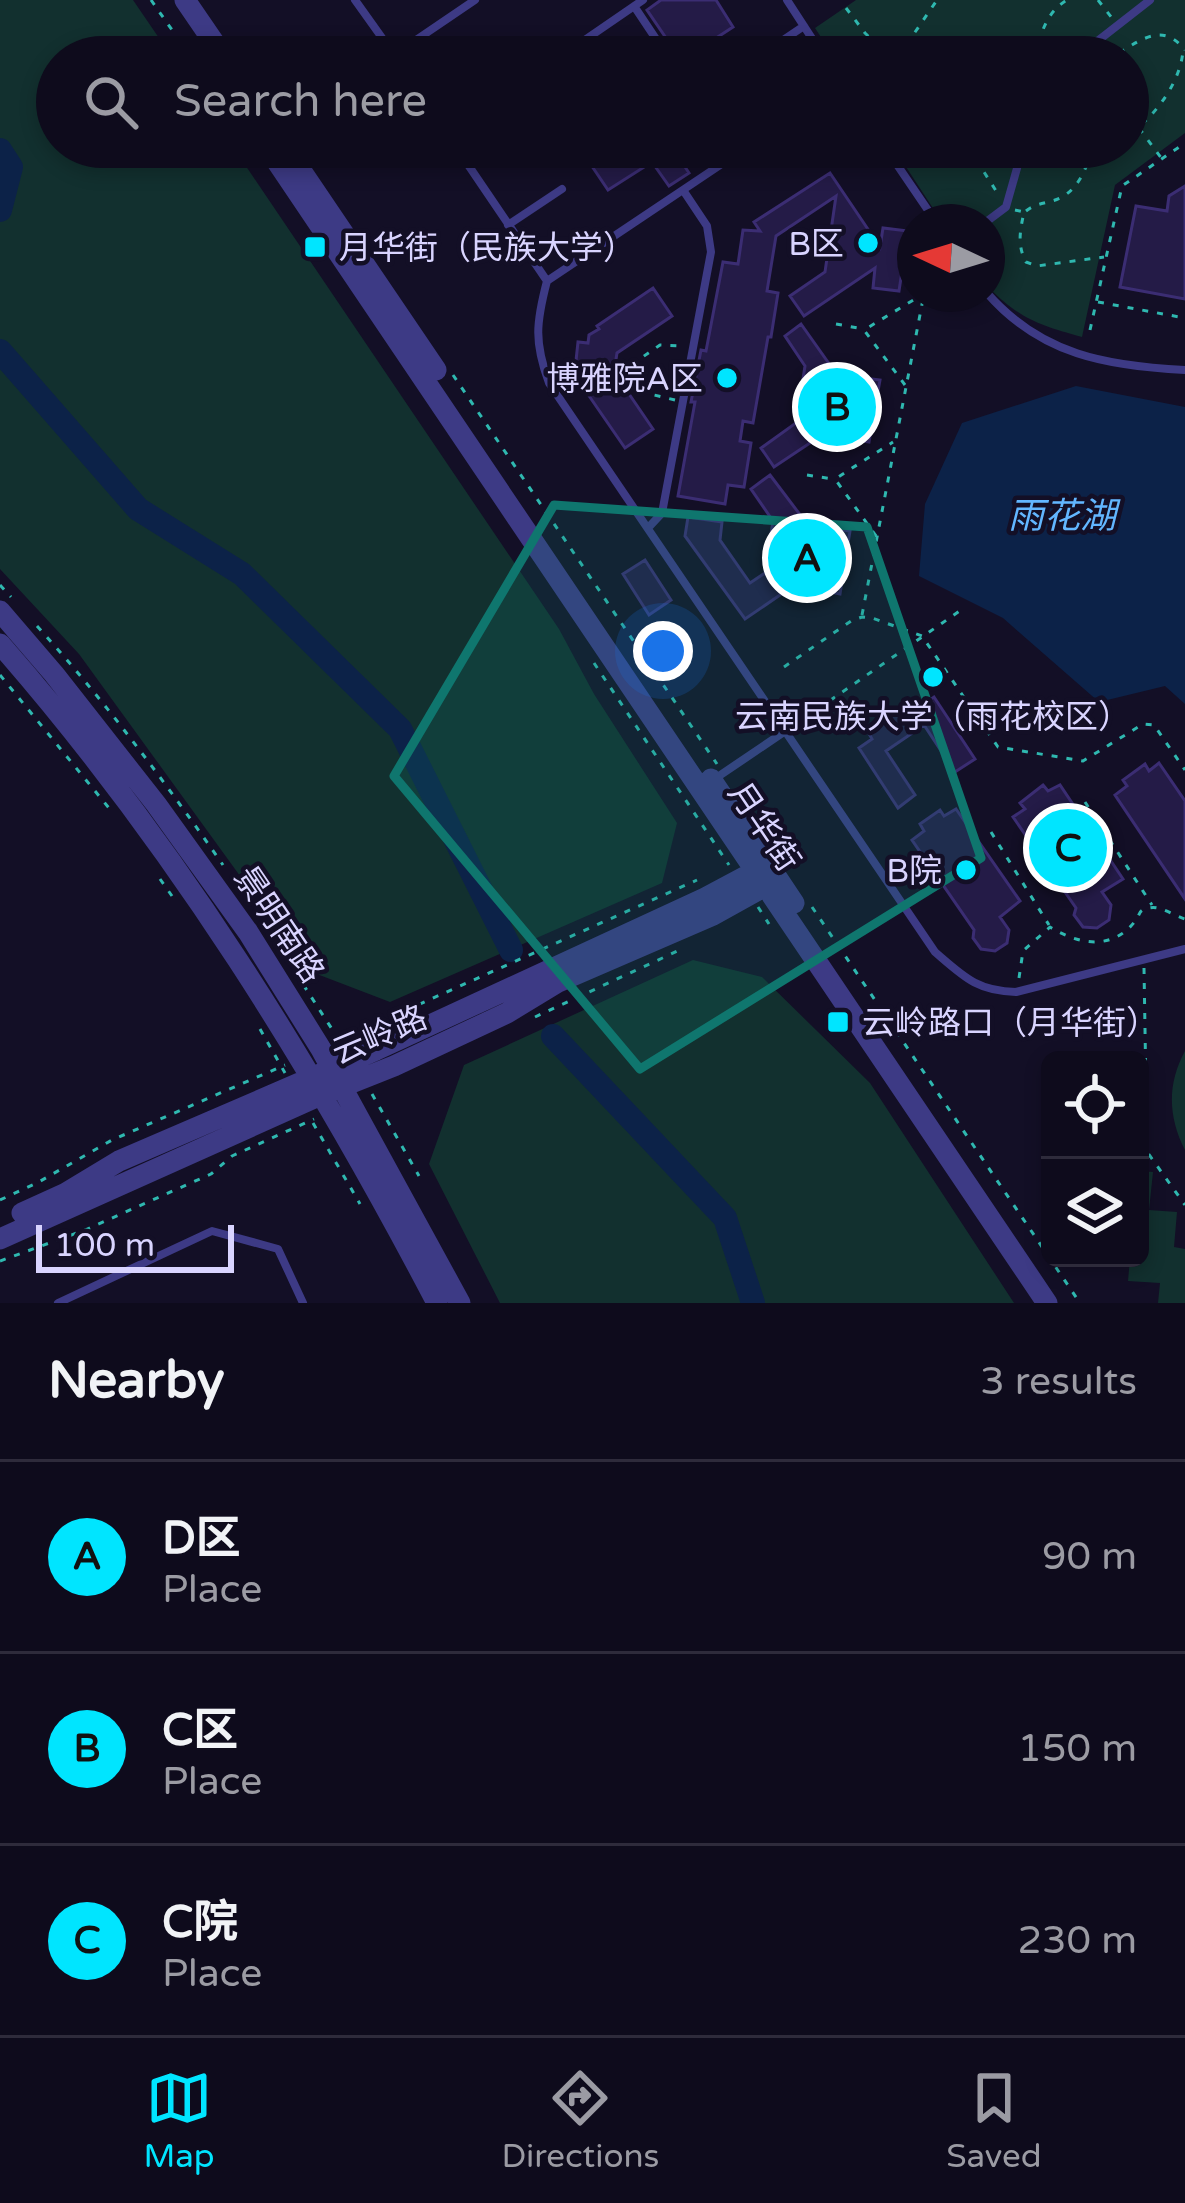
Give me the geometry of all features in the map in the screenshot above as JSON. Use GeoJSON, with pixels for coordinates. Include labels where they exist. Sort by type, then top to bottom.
{"type":"FeatureCollection","features":[{"type":"Feature","properties":{"kind":"street"},"geometry":{"type":"LineString","coordinates":[[168,0],[192,36]]}},
{"type":"Feature","properties":{"kind":"street"},"geometry":{"type":"LineString","coordinates":[[185,0],[210,36]]}},
{"type":"Feature","properties":{"kind":"street","name":"月华街"},"geometry":{"type":"LineString","coordinates":[[281,168],[1065,1303]]}},
{"type":"Feature","properties":{"kind":"street","name":"月华街"},"geometry":{"type":"LineString","coordinates":[[299,168],[718,777],[767,876],[1047,1303]]}},
{"type":"Feature","properties":{"kind":"street","name":"景明南路"},"geometry":{"type":"LineString","coordinates":[[0,610],[156,805],[248,932],[312,1076],[436,1303]]}},
{"type":"Feature","properties":{"kind":"street","name":"景明南路"},"geometry":{"type":"LineString","coordinates":[[0,644],[137,814],[229,944],[460,1303]]}},
{"type":"Feature","properties":{"kind":"street","name":"云岭路"},"geometry":{"type":"LineString","coordinates":[[0,1224],[67,1193],[119,1161],[767,876]]}},
{"type":"Feature","properties":{"kind":"street","name":"云岭路"},"geometry":{"type":"LineString","coordinates":[[0,1239],[312,1076]]}},
{"type":"Feature","properties":{"kind":"lane"},"geometry":{"type":"LineString","coordinates":[[356,0],[380,36]]}},
{"type":"Feature","properties":{"kind":"lane"},"geometry":{"type":"LineString","coordinates":[[423,36],[475,0]]}},
{"type":"Feature","properties":{"kind":"lane"},"geometry":{"type":"LineString","coordinates":[[787,0],[810,36]]}},
{"type":"Feature","properties":{"kind":"lane"},"geometry":{"type":"LineString","coordinates":[[1100,36],[1150,0]]}},
{"type":"Feature","properties":{"kind":"lane"},"geometry":{"type":"LineString","coordinates":[[591,36],[639,3],[657,36]]}},
{"type":"Feature","properties":{"kind":"lane"},"geometry":{"type":"LineString","coordinates":[[789,36],[804,26]]}},
{"type":"Feature","properties":{"kind":"lane"},"geometry":{"type":"LineString","coordinates":[[470,168],[547,281]]}},
{"type":"Feature","properties":{"kind":"lane"},"geometry":{"type":"LineString","coordinates":[[710,168],[547,281],[537,328],[538,354],[549,383],[935,952],[970,982],[994,992],[1016,992],[1185,949]]}},
{"type":"Feature","properties":{"kind":"lane"},"geometry":{"type":"LineString","coordinates":[[899,168],[924,204]]}},
{"type":"Feature","properties":{"kind":"lane"},"geometry":{"type":"LineString","coordinates":[[1006,207],[1017,168]]}},
{"type":"Feature","properties":{"kind":"lane"},"geometry":{"type":"LineString","coordinates":[[508,225],[562,189]]}},
{"type":"Feature","properties":{"kind":"lane"},"geometry":{"type":"LineString","coordinates":[[648,528],[662,513],[711,252],[707,226],[683,190]]}},
{"type":"Feature","properties":{"kind":"lane"},"geometry":{"type":"LineString","coordinates":[[1005,311],[1034,335],[1074,354],[1114,364],[1185,370]]}},
{"type":"Feature","properties":{"kind":"lane"},"geometry":{"type":"LineString","coordinates":[[718,777],[784,732]]}},
{"type":"Feature","properties":{"kind":"lane"},"geometry":{"type":"LineString","coordinates":[[58,1303],[212,1231],[278,1249],[303,1303]]}},
{"type":"Feature","properties":{"kind":"path"},"geometry":{"type":"LineString","coordinates":[[151,0],[176,36]]}},
{"type":"Feature","properties":{"kind":"path"},"geometry":{"type":"LineString","coordinates":[[913,36],[936,2],[928,0]]}},
{"type":"Feature","properties":{"kind":"path"},"geometry":{"type":"LineString","coordinates":[[1040,36],[1053,9],[1067,0]]}},
{"type":"Feature","properties":{"kind":"path"},"geometry":{"type":"LineString","coordinates":[[1097,0],[1116,24]]}},
{"type":"Feature","properties":{"kind":"path"},"geometry":{"type":"LineString","coordinates":[[846,8],[868,36]]}},
{"type":"Feature","properties":{"kind":"path"},"geometry":{"type":"LineString","coordinates":[[1105,32],[1107,36]]}},
{"type":"Feature","properties":{"kind":"path"},"geometry":{"type":"LineString","coordinates":[[1149,36],[1168,36],[1184,50],[1171,89],[1149,118]]}},
{"type":"Feature","properties":{"kind":"path"},"geometry":{"type":"LineString","coordinates":[[1149,142],[1162,159]]}},
{"type":"Feature","properties":{"kind":"path"},"geometry":{"type":"LineString","coordinates":[[1149,168],[1185,142]]}},
{"type":"Feature","properties":{"kind":"path"},"geometry":{"type":"LineString","coordinates":[[981,168],[1006,207],[1024,212]]}},
{"type":"Feature","properties":{"kind":"path"},"geometry":{"type":"LineString","coordinates":[[1085,168],[1063,196],[1024,212],[1020,250],[1026,262],[1037,266],[1106,257]]}},
{"type":"Feature","properties":{"kind":"path"},"geometry":{"type":"LineString","coordinates":[[1090,330],[1122,186],[1149,168]]}},
{"type":"Feature","properties":{"kind":"path"},"geometry":{"type":"LineString","coordinates":[[1096,302],[1185,318]]}},
{"type":"Feature","properties":{"kind":"path"},"geometry":{"type":"LineString","coordinates":[[864,330],[897,310]]}},
{"type":"Feature","properties":{"kind":"path"},"geometry":{"type":"LineString","coordinates":[[862,617],[920,312]]}},
{"type":"Feature","properties":{"kind":"path"},"geometry":{"type":"LineString","coordinates":[[836,324],[864,330],[906,387]]}},
{"type":"Feature","properties":{"kind":"path"},"geometry":{"type":"LineString","coordinates":[[683,402],[654,395],[631,365],[660,345],[693,348]]}},
{"type":"Feature","properties":{"kind":"path"},"geometry":{"type":"LineString","coordinates":[[443,362],[718,777]]}},
{"type":"Feature","properties":{"kind":"path"},"geometry":{"type":"LineString","coordinates":[[807,475],[835,479],[896,440]]}},
{"type":"Feature","properties":{"kind":"path"},"geometry":{"type":"LineString","coordinates":[[835,479],[877,538]]}},
{"type":"Feature","properties":{"kind":"path"},"geometry":{"type":"LineString","coordinates":[[784,732],[964,608]]}},
{"type":"Feature","properties":{"kind":"path"},"geometry":{"type":"LineString","coordinates":[[784,667],[862,617],[922,636],[998,747],[1083,761],[1143,724],[1154,725],[1185,770]]}},
{"type":"Feature","properties":{"kind":"path"},"geometry":{"type":"LineString","coordinates":[[0,675],[120,822]]}},
{"type":"Feature","properties":{"kind":"path"},"geometry":{"type":"LineString","coordinates":[[1084,802],[1153,907]]}},
{"type":"Feature","properties":{"kind":"path"},"geometry":{"type":"LineString","coordinates":[[992,832],[1050,927],[1067,938],[1088,944],[1107,941],[1122,934],[1144,908],[1185,919]]}},
{"type":"Feature","properties":{"kind":"path"},"geometry":{"type":"LineString","coordinates":[[160,879],[174,898]]}},
{"type":"Feature","properties":{"kind":"path"},"geometry":{"type":"LineString","coordinates":[[0,1200],[112,1141],[312,1076],[697,880]]}},
{"type":"Feature","properties":{"kind":"path"},"geometry":{"type":"LineString","coordinates":[[811,904],[1080,1303]]}},
{"type":"Feature","properties":{"kind":"path"},"geometry":{"type":"LineString","coordinates":[[1016,992],[1023,950],[1050,927]]}},
{"type":"Feature","properties":{"kind":"path"},"geometry":{"type":"LineString","coordinates":[[1144,959],[1145,1051]]}},
{"type":"Feature","properties":{"kind":"path"},"geometry":{"type":"LineString","coordinates":[[256,1023],[312,1076],[360,1204]]}},
{"type":"Feature","properties":{"kind":"path"},"geometry":{"type":"LineString","coordinates":[[1149,1155],[1185,1205]]}},
{"type":"Feature","properties":{"kind":"highlighted area"},"geometry":{"type":"Polygon","coordinates":[[[554,505],[867,527],[981,858],[640,1069],[394,776],[554,505]]]}},
{"type":"Feature","properties":{"kind":"green space"},"geometry":{"type":"Polygon","coordinates":[[[0,0],[133,0],[158,36],[36,36],[36,168],[247,168],[559,629],[594,694],[677,823],[662,883],[390,1002],[309,971],[79,654],[0,569],[0,0]]]}},
{"type":"Feature","properties":{"kind":"green space"},"geometry":{"type":"Polygon","coordinates":[[[856,0],[1185,0],[1185,133],[1149,160],[1149,36],[820,36],[815,28],[856,0]]]}},
{"type":"Feature","properties":{"kind":"green space"},"geometry":{"type":"Polygon","coordinates":[[[907,168],[1138,168],[1115,185],[1082,337],[1053,329],[1005,302],[1005,204],[930,204],[907,168]]]}},
{"type":"Feature","properties":{"kind":"green space"},"geometry":{"type":"Polygon","coordinates":[[[693,960],[762,977],[870,1083],[1014,1303],[500,1303],[429,1164],[464,1065],[693,960]]]}},
{"type":"Feature","properties":{"kind":"green space"},"geometry":{"type":"Polygon","coordinates":[[[1185,1051],[1185,1150],[1172,1100],[1185,1051]]]}},
{"type":"Feature","properties":{"kind":"green space"},"geometry":{"type":"Polygon","coordinates":[[[1149,1210],[1177,1212],[1174,1247],[1185,1249],[1185,1303],[1158,1303],[1160,1283],[1128,1281],[1129,1267],[1149,1267],[1149,1210]]]}},
{"type":"Feature","properties":{"kind":"water","name":"雨花湖"},"geometry":{"type":"Polygon","coordinates":[[[1076,386],[1185,407],[1185,704],[1165,686],[1099,702],[1003,618],[919,576],[925,504],[962,423],[1076,386]]]}},
{"type":"Feature","properties":{"kind":"building"},"geometry":{"type":"Polygon","coordinates":[[[661,0],[716,0],[733,27],[719,36],[665,36],[647,10],[661,0]]]}},
{"type":"Feature","properties":{"kind":"building"},"geometry":{"type":"Polygon","coordinates":[[[593,168],[643,168],[608,190],[593,168]]]}},
{"type":"Feature","properties":{"kind":"building"},"geometry":{"type":"Polygon","coordinates":[[[656,168],[686,168],[689,173],[669,186],[656,168]]]}},
{"type":"Feature","properties":{"kind":"building","name":"博雅院A区"},"geometry":{"type":"Polygon","coordinates":[[[830,173],[880,247],[883,228],[897,230],[897,291],[873,288],[875,268],[804,316],[790,296],[825,272],[836,196],[776,236],[767,291],[778,293],[771,337],[753,423],[743,421],[740,441],[751,443],[744,487],[728,485],[725,504],[678,496],[701,350],[706,351],[723,262],[738,264],[743,230],[760,231],[754,222],[830,173]]]}},
{"type":"Feature","properties":{"kind":"building"},"geometry":{"type":"Polygon","coordinates":[[[1185,186],[1185,299],[1120,287],[1136,206],[1167,211],[1169,196],[1185,186]]]}},
{"type":"Feature","properties":{"kind":"building"},"geometry":{"type":"Polygon","coordinates":[[[653,288],[672,316],[617,353],[614,372],[653,429],[625,448],[585,390],[583,371],[575,370],[578,342],[588,343],[597,326],[653,288]]]}},
{"type":"Feature","properties":{"kind":"building"},"geometry":{"type":"Polygon","coordinates":[[[801,324],[852,396],[856,377],[880,380],[869,442],[844,438],[846,419],[774,467],[761,448],[796,423],[805,366],[785,336],[801,324]]]}},
{"type":"Feature","properties":{"kind":"building"},"geometry":{"type":"Polygon","coordinates":[[[770,475],[823,545],[826,528],[850,531],[840,594],[815,589],[818,569],[745,619],[685,536],[688,517],[722,522],[720,540],[750,583],[765,573],[773,521],[751,489],[770,475]]]}},
{"type":"Feature","properties":{"kind":"building"},"geometry":{"type":"Polygon","coordinates":[[[645,560],[671,600],[649,615],[623,574],[645,560]]]}},
{"type":"Feature","properties":{"kind":"building"},"geometry":{"type":"Polygon","coordinates":[[[934,697],[975,759],[955,772],[924,725],[886,751],[915,795],[898,808],[859,748],[872,739],[867,730],[914,698],[920,707],[934,697]]]}},
{"type":"Feature","properties":{"kind":"building"},"geometry":{"type":"Polygon","coordinates":[[[1159,763],[1185,801],[1185,899],[1115,795],[1127,786],[1123,780],[1145,764],[1149,771],[1159,763]]]}},
{"type":"Feature","properties":{"kind":"building"},"geometry":{"type":"Polygon","coordinates":[[[1043,785],[1048,791],[1060,785],[1123,879],[1102,892],[1111,905],[1109,920],[1097,928],[1083,927],[1074,915],[1076,908],[1013,817],[1025,809],[1020,803],[1043,785]]]}},
{"type":"Feature","properties":{"kind":"building","name":"B院"},"geometry":{"type":"Polygon","coordinates":[[[956,809],[1020,901],[1000,917],[1009,930],[1007,943],[995,951],[981,949],[973,938],[974,930],[912,840],[924,831],[920,824],[940,810],[944,816],[956,809]]]}},
{"type":"Feature","properties":{"kind":"waterway"},"geometry":{"type":"LineString","coordinates":[[0,150],[11,167],[0,210]]}},
{"type":"Feature","properties":{"kind":"waterway"},"geometry":{"type":"LineString","coordinates":[[0,351],[138,509],[242,574],[400,729],[511,950]]}},
{"type":"Feature","properties":{"kind":"waterway"},"geometry":{"type":"LineString","coordinates":[[553,1036],[725,1218],[753,1303]]}},
{"type":"Feature","properties":{"kind":"place","name":"B区"},"geometry":{"type":"Point","coordinates":[868,243]}},
{"type":"Feature","properties":{"kind":"place","name":"月华街（民族大学）"},"geometry":{"type":"Point","coordinates":[315,247]}},
{"type":"Feature","properties":{"kind":"place","name":"博雅院A区"},"geometry":{"type":"Point","coordinates":[727,378]}},
{"type":"Feature","properties":{"kind":"place","name":"C区"},"geometry":{"type":"Point","coordinates":[837,407]}},
{"type":"Feature","properties":{"kind":"place","name":"D区"},"geometry":{"type":"Point","coordinates":[807,558]}},
{"type":"Feature","properties":{"kind":"place","name":"云南民族大学（雨花校区）"},"geometry":{"type":"Point","coordinates":[933,677]}},
{"type":"Feature","properties":{"kind":"place","name":"C院"},"geometry":{"type":"Point","coordinates":[1068,848]}},
{"type":"Feature","properties":{"kind":"place","name":"B院"},"geometry":{"type":"Point","coordinates":[966,870]}},
{"type":"Feature","properties":{"kind":"place","name":"云岭路口（月华街）"},"geometry":{"type":"Point","coordinates":[838,1022]}}]}
